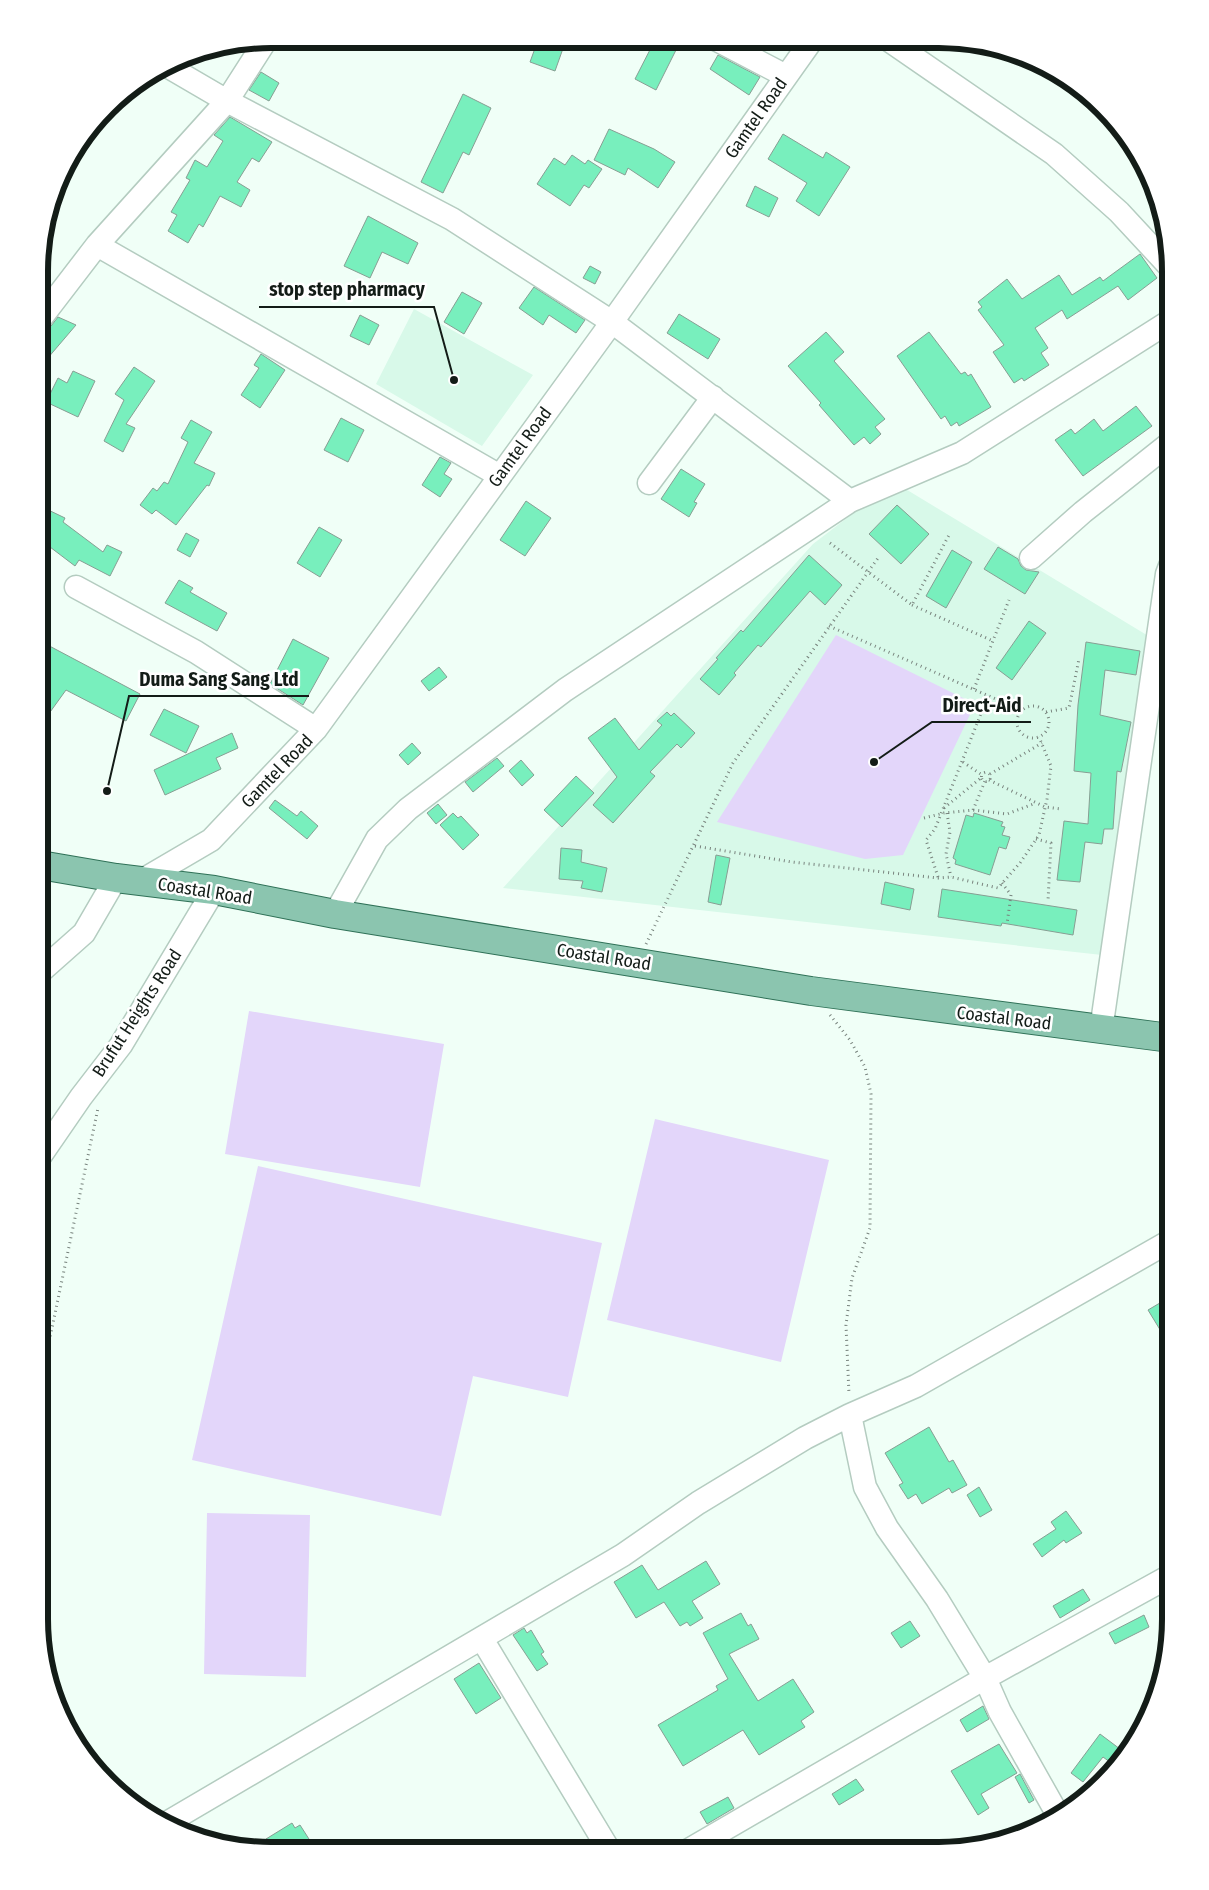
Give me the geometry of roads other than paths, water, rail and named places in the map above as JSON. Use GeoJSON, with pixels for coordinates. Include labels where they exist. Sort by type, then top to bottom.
{"type":"FeatureCollection","features":[{"type":"Feature","properties":{"kind":"main road","name":"Coastal Road"},"geometry":{"type":"LineString","coordinates":[[48,866],[129,880],[214,890],[335,914],[811,991],[1162,1037]]}},
{"type":"Feature","properties":{"kind":"street"},"geometry":{"type":"LineString","coordinates":[[48,309],[97,246],[227,101],[261,48]]}},
{"type":"Feature","properties":{"kind":"street"},"geometry":{"type":"LineString","coordinates":[[732,48],[786,76]]}},
{"type":"Feature","properties":{"kind":"street","name":"Gamtel Road"},"geometry":{"type":"LineString","coordinates":[[129,880],[211,840],[316,729],[612,322],[806,48]]}},
{"type":"Feature","properties":{"kind":"street"},"geometry":{"type":"LineString","coordinates":[[902,48],[1054,154],[1119,212],[1161,257]]}},
{"type":"Feature","properties":{"kind":"street"},"geometry":{"type":"LineString","coordinates":[[173,70],[227,101],[452,219],[612,322],[850,501]]}},
{"type":"Feature","properties":{"kind":"street"},"geometry":{"type":"LineString","coordinates":[[97,246],[500,476]]}},
{"type":"Feature","properties":{"kind":"street"},"geometry":{"type":"LineString","coordinates":[[335,914],[377,839],[408,809],[565,690],[850,501],[962,453],[1162,326]]}},
{"type":"Feature","properties":{"kind":"street"},"geometry":{"type":"LineString","coordinates":[[649,483],[714,397]]}},
{"type":"Feature","properties":{"kind":"street"},"geometry":{"type":"LineString","coordinates":[[1031,558],[1083,512],[1162,449]]}},
{"type":"Feature","properties":{"kind":"street"},"geometry":{"type":"LineString","coordinates":[[76,587],[196,652],[316,729]]}},
{"type":"Feature","properties":{"kind":"street"},"geometry":{"type":"LineString","coordinates":[[1101,1030],[1162,609]]}},
{"type":"Feature","properties":{"kind":"street"},"geometry":{"type":"LineString","coordinates":[[48,965],[84,933],[129,880]]}},
{"type":"Feature","properties":{"kind":"street","name":"Brufut Heights Road"},"geometry":{"type":"LineString","coordinates":[[48,1145],[121,1044],[214,890]]}},
{"type":"Feature","properties":{"kind":"street"},"geometry":{"type":"LineString","coordinates":[[172,1820],[623,1555],[698,1503],[774,1456],[850,1415],[916,1386],[1162,1246]]}},
{"type":"Feature","properties":{"kind":"street"},"geometry":{"type":"LineString","coordinates":[[850,1415],[865,1487],[887,1528],[937,1599],[986,1678],[1000,1712],[1055,1810]]}},
{"type":"Feature","properties":{"kind":"street"},"geometry":{"type":"LineString","coordinates":[[701,1842],[986,1678],[1162,1580]]}},
{"type":"Feature","properties":{"kind":"street"},"geometry":{"type":"LineString","coordinates":[[482,1639],[605,1842]]}},
{"type":"Feature","properties":{"kind":"place","name":"stop step pharmacy"},"geometry":{"type":"Point","coordinates":[454,380]}},
{"type":"Feature","properties":{"kind":"place","name":"Direct-Aid"},"geometry":{"type":"Point","coordinates":[874,762]}},
{"type":"Feature","properties":{"kind":"place","name":"Duma Sang Sang Ltd"},"geometry":{"type":"Point","coordinates":[107,791]}}]}
